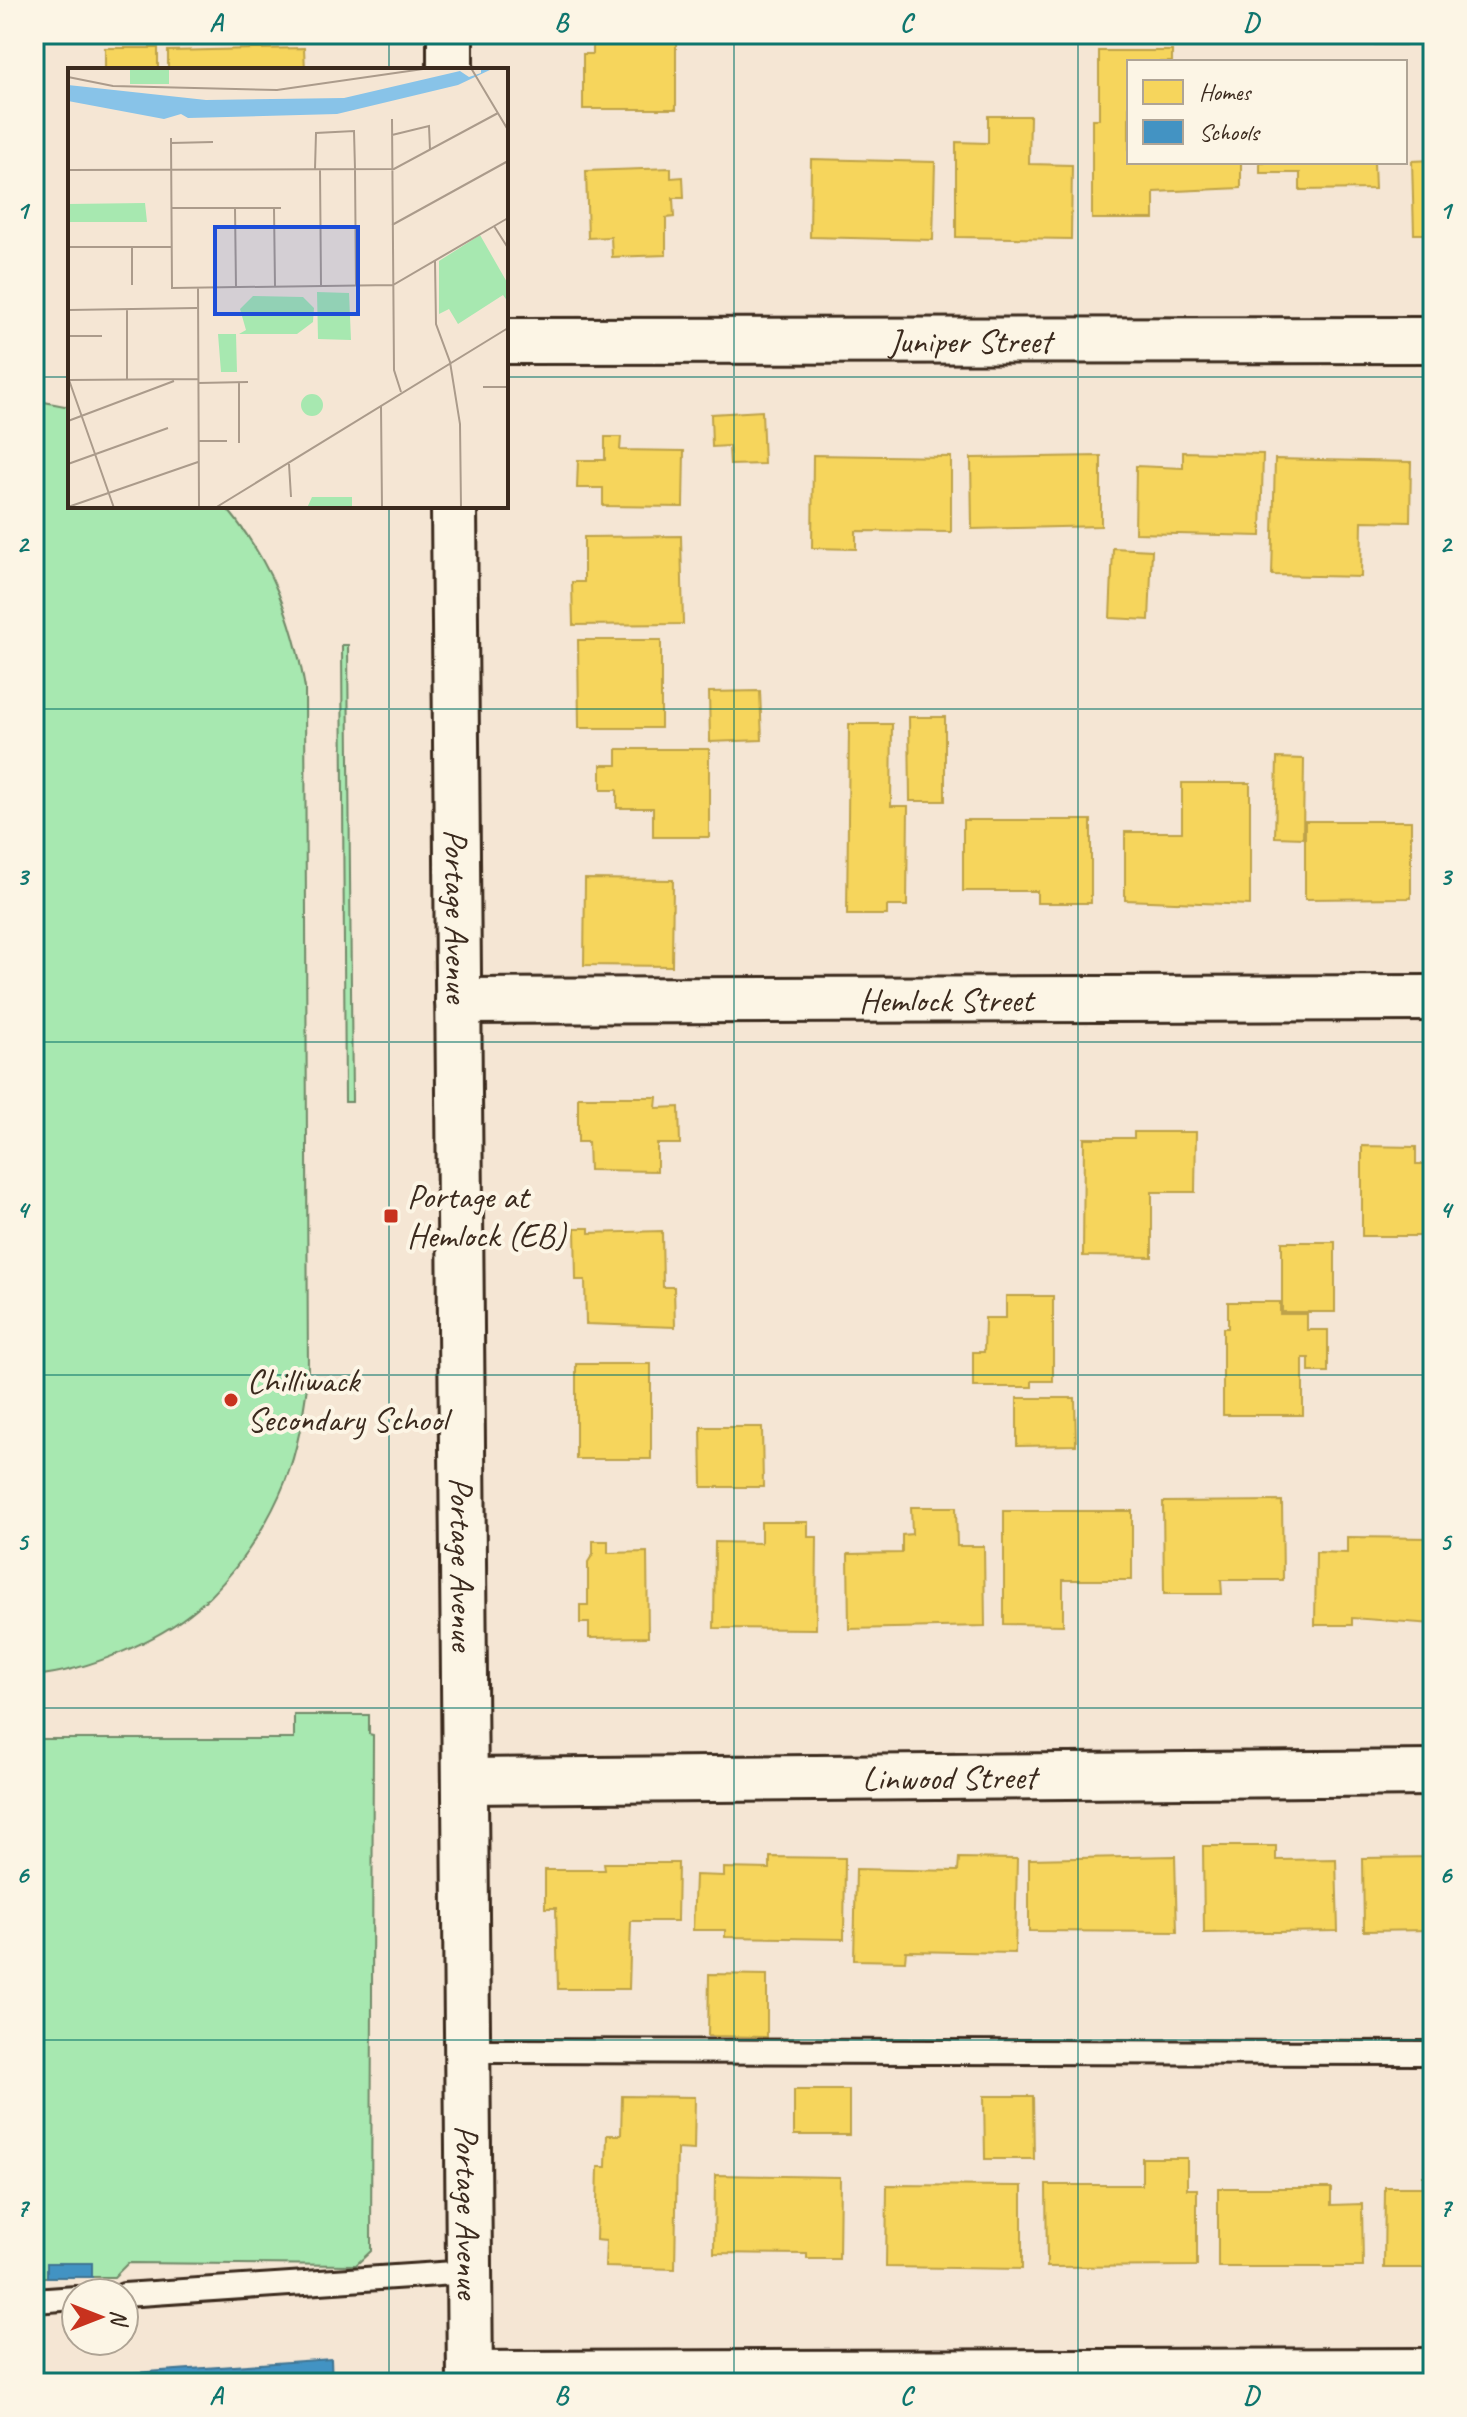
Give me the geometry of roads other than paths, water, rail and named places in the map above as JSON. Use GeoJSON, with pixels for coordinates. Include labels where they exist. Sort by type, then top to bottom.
{"type":"FeatureCollection","features":[{"type":"Feature","properties":{"kind":"street"},"geometry":{"type":"LineString","coordinates":[[450,34],[450,68]]}},
{"type":"Feature","properties":{"kind":"street","name":"Juniper Street"},"geometry":{"type":"LineString","coordinates":[[508,341],[1433,340]]}},
{"type":"Feature","properties":{"kind":"street","name":"Portage Avenue"},"geometry":{"type":"LineString","coordinates":[[454,508],[470,2378]]}},
{"type":"Feature","properties":{"kind":"street","name":"Hemlock Street"},"geometry":{"type":"LineString","coordinates":[[458,1001],[1433,998]]}},
{"type":"Feature","properties":{"kind":"street","name":"Linwood Street"},"geometry":{"type":"LineString","coordinates":[[465,1781],[1433,1773]]}},
{"type":"Feature","properties":{"kind":"street"},"geometry":{"type":"LineString","coordinates":[[470,2378],[1433,2371]]}},
{"type":"Feature","properties":{"kind":"lane"},"geometry":{"type":"LineString","coordinates":[[468,2051],[1433,2053]]}},
{"type":"Feature","properties":{"kind":"lane"},"geometry":{"type":"LineString","coordinates":[[140,2294],[469,2272]]}},
{"type":"Feature","properties":{"kind":"lane"},"geometry":{"type":"LineString","coordinates":[[34,2301],[60,2299]]}},
{"type":"Feature","properties":{"kind":"place","name":"Portage at Hemlock (EB)"},"geometry":{"type":"Point","coordinates":[391,1216]}},
{"type":"Feature","properties":{"kind":"place","name":"Chilliwack Secondary School"},"geometry":{"type":"Point","coordinates":[231,1400]}}]}
